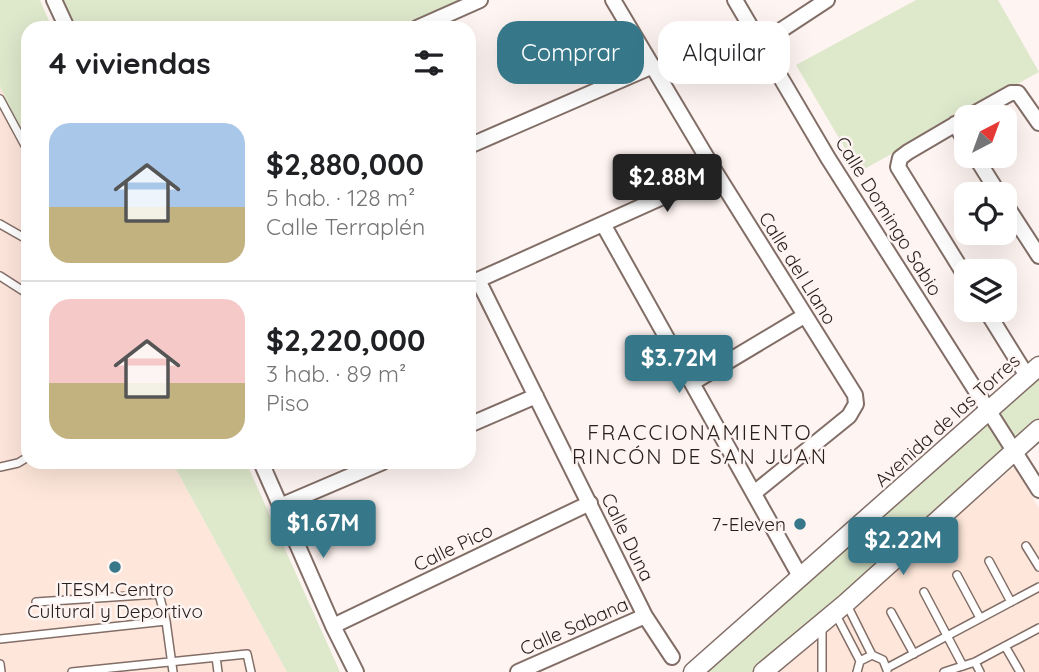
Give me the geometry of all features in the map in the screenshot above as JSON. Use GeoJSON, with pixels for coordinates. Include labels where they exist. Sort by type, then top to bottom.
{"type":"FeatureCollection","features":[{"type":"Feature","properties":{"kind":"street"},"geometry":{"type":"LineString","coordinates":[[54,0],[64,21]]}},
{"type":"Feature","properties":{"kind":"street"},"geometry":{"type":"LineString","coordinates":[[433,21],[480,0]]}},
{"type":"Feature","properties":{"kind":"street","name":"Calle del Llano"},"geometry":{"type":"LineString","coordinates":[[613,0],[716,173],[855,395],[856,404],[849,416],[754,493]]}},
{"type":"Feature","properties":{"kind":"street","name":"Calle Domingo Sabio"},"geometry":{"type":"LineString","coordinates":[[735,0],[747,21]]}},
{"type":"Feature","properties":{"kind":"street"},"geometry":{"type":"LineString","coordinates":[[790,24],[827,0]]}},
{"type":"Feature","properties":{"kind":"street"},"geometry":{"type":"LineString","coordinates":[[476,143],[653,66]]}},
{"type":"Feature","properties":{"kind":"street","name":"Calle Domingo Sabio"},"geometry":{"type":"LineString","coordinates":[[784,84],[1039,490]]}},
{"type":"Feature","properties":{"kind":"street"},"geometry":{"type":"LineString","coordinates":[[990,105],[1012,93],[1018,93],[1039,123]]}},
{"type":"Feature","properties":{"kind":"street"},"geometry":{"type":"LineString","coordinates":[[954,125],[908,152],[900,158],[898,167],[955,259]]}},
{"type":"Feature","properties":{"kind":"street"},"geometry":{"type":"LineString","coordinates":[[476,281],[716,173]]}},
{"type":"Feature","properties":{"kind":"street"},"geometry":{"type":"LineString","coordinates":[[1017,218],[1035,239],[1039,256]]}},
{"type":"Feature","properties":{"kind":"street"},"geometry":{"type":"LineString","coordinates":[[603,224],[801,578]]}},
{"type":"Feature","properties":{"kind":"street","name":"Calle Duna"},"geometry":{"type":"LineString","coordinates":[[476,286],[536,397],[645,616],[672,657]]}},
{"type":"Feature","properties":{"kind":"street"},"geometry":{"type":"LineString","coordinates":[[692,383],[804,316]]}},
{"type":"Feature","properties":{"kind":"street"},"geometry":{"type":"LineString","coordinates":[[995,322],[1033,371]]}},
{"type":"Feature","properties":{"kind":"street","name":"Avenida de las Torres"},"geometry":{"type":"LineString","coordinates":[[693,672],[1033,371]]}},
{"type":"Feature","properties":{"kind":"street"},"geometry":{"type":"LineString","coordinates":[[476,422],[536,397]]}},
{"type":"Feature","properties":{"kind":"street"},"geometry":{"type":"LineString","coordinates":[[763,672],[834,613],[1039,429]]}},
{"type":"Feature","properties":{"kind":"street"},"geometry":{"type":"LineString","coordinates":[[264,469],[356,672]]}},
{"type":"Feature","properties":{"kind":"street"},"geometry":{"type":"LineString","coordinates":[[280,506],[367,469]]}},
{"type":"Feature","properties":{"kind":"street","name":"Calle Pico"},"geometry":{"type":"LineString","coordinates":[[333,626],[590,503]]}},
{"type":"Feature","properties":{"kind":"street","name":"Calle Sabana"},"geometry":{"type":"LineString","coordinates":[[518,672],[645,616]]}},
{"type":"Feature","properties":{"kind":"lane"},"geometry":{"type":"LineString","coordinates":[[0,99],[21,138]]}},
{"type":"Feature","properties":{"kind":"lane"},"geometry":{"type":"LineString","coordinates":[[0,224],[21,236]]}},
{"type":"Feature","properties":{"kind":"lane"},"geometry":{"type":"LineString","coordinates":[[0,276],[21,290]]}},
{"type":"Feature","properties":{"kind":"lane"},"geometry":{"type":"LineString","coordinates":[[0,467],[21,461]]}},
{"type":"Feature","properties":{"kind":"lane"},"geometry":{"type":"LineString","coordinates":[[1026,546],[1039,567]]}},
{"type":"Feature","properties":{"kind":"lane"},"geometry":{"type":"LineString","coordinates":[[989,561],[1011,602]]}},
{"type":"Feature","properties":{"kind":"lane"},"geometry":{"type":"LineString","coordinates":[[957,575],[981,618]]}},
{"type":"Feature","properties":{"kind":"lane"},"geometry":{"type":"LineString","coordinates":[[834,613],[872,656],[883,660],[887,670],[1039,587]]}},
{"type":"Feature","properties":{"kind":"lane"},"geometry":{"type":"LineString","coordinates":[[924,592],[964,666]]}},
{"type":"Feature","properties":{"kind":"lane"},"geometry":{"type":"LineString","coordinates":[[36,602],[159,594],[166,621],[173,672]]}},
{"type":"Feature","properties":{"kind":"lane"},"geometry":{"type":"LineString","coordinates":[[891,612],[914,654]]}},
{"type":"Feature","properties":{"kind":"lane"},"geometry":{"type":"LineString","coordinates":[[834,613],[860,661],[857,672]]}},
{"type":"Feature","properties":{"kind":"lane"},"geometry":{"type":"LineString","coordinates":[[822,672],[834,613]]}},
{"type":"Feature","properties":{"kind":"lane"},"geometry":{"type":"LineString","coordinates":[[0,639],[166,621]]}},
{"type":"Feature","properties":{"kind":"lane"},"geometry":{"type":"LineString","coordinates":[[943,672],[975,662],[1039,628]]}},
{"type":"Feature","properties":{"kind":"lane"},"geometry":{"type":"LineString","coordinates":[[1005,646],[1020,672]]}},
{"type":"Feature","properties":{"kind":"lane"},"geometry":{"type":"LineString","coordinates":[[72,672],[247,654],[251,672]]}},
{"type":"Feature","properties":{"kind":"lane"},"geometry":{"type":"LineString","coordinates":[[860,661],[872,656]]}},
{"type":"Feature","properties":{"kind":"lane"},"geometry":{"type":"LineString","coordinates":[[216,657],[218,672]]}},
{"type":"Feature","properties":{"kind":"lane"},"geometry":{"type":"LineString","coordinates":[[975,662],[980,672]]}},
{"type":"Feature","properties":{"kind":"lane"},"geometry":{"type":"LineString","coordinates":[[0,664],[1,672]]}},
{"type":"Feature","properties":{"kind":"shaded area"},"geometry":{"type":"Polygon","coordinates":[[[0,86],[21,132],[21,460],[0,461],[0,86]]]}},
{"type":"Feature","properties":{"kind":"shaded area","name":"ITESM Centro Cultural y Deportivo"},"geometry":{"type":"Polygon","coordinates":[[[21,460],[21,469],[176,469],[287,672],[0,672],[0,461],[21,460]]]}},
{"type":"Feature","properties":{"kind":"shaded area"},"geometry":{"type":"Polygon","coordinates":[[[1014,467],[1039,508],[1039,672],[772,672],[1014,467]]]}},
{"type":"Feature","properties":{"kind":"green space"},"geometry":{"type":"Polygon","coordinates":[[[0,0],[40,0],[49,21],[21,21],[21,132],[0,86],[0,0]]]}},
{"type":"Feature","properties":{"kind":"green space"},"geometry":{"type":"Polygon","coordinates":[[[61,0],[464,0],[417,21],[70,21],[61,0]]]}},
{"type":"Feature","properties":{"kind":"green space"},"geometry":{"type":"Polygon","coordinates":[[[916,0],[998,0],[1039,72],[980,105],[954,105],[954,119],[859,172],[796,65],[916,0]]]}},
{"type":"Feature","properties":{"kind":"green space"},"geometry":{"type":"Polygon","coordinates":[[[1039,368],[1039,429],[1018,446],[994,408],[1039,368]]]}},
{"type":"Feature","properties":{"kind":"green space"},"geometry":{"type":"Polygon","coordinates":[[[987,422],[1006,453],[756,672],[700,672],[987,422]]]}},
{"type":"Feature","properties":{"kind":"green space"},"geometry":{"type":"Polygon","coordinates":[[[176,469],[249,469],[340,672],[287,672],[176,469]]]}},
{"type":"Feature","properties":{"kind":"place","name":"7-Eleven"},"geometry":{"type":"Point","coordinates":[800,524]}},
{"type":"Feature","properties":{"kind":"place","name":"ITESM Centro Cultural y Deportivo"},"geometry":{"type":"Point","coordinates":[115,567]}},
{"type":"Feature","properties":{"kind":"district","name":"FRACCIONAMIENTO RINCÓN DE SAN JUAN"},"geometry":{"type":"Point","coordinates":[700,444]}}]}
